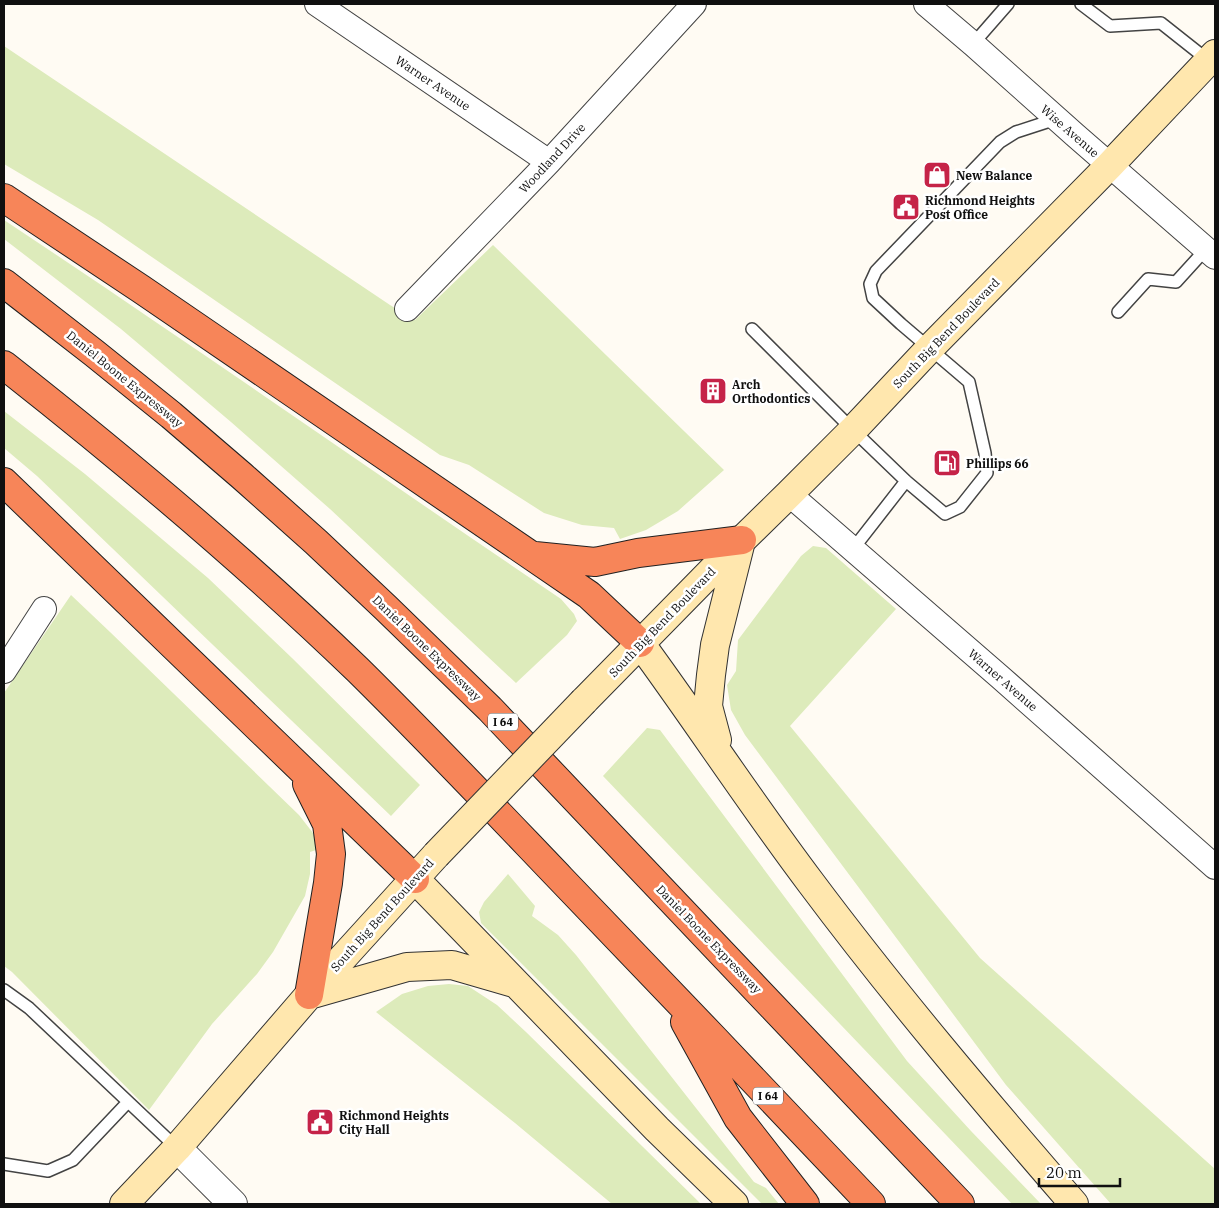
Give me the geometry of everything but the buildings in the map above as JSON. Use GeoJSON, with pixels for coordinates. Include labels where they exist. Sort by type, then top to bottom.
{"type":"FeatureCollection","features":[{"type":"Feature","properties":{"kind":"highway"},"geometry":{"type":"LineString","coordinates":[[4,198],[141,289],[589,595],[640,644]]}},
{"type":"Feature","properties":{"kind":"highway","name":"Daniel Boone Expressway"},"geometry":{"type":"LineString","coordinates":[[4,283],[192,433],[316,542],[379,602],[497,716],[960,1204]]}},
{"type":"Feature","properties":{"kind":"highway","name":"I 64"},"geometry":{"type":"LineString","coordinates":[[4,365],[138,473],[249,570],[349,662],[425,737],[871,1204]]}},
{"type":"Feature","properties":{"kind":"highway"},"geometry":{"type":"LineString","coordinates":[[4,482],[415,879]]}},
{"type":"Feature","properties":{"kind":"highway"},"geometry":{"type":"LineString","coordinates":[[532,556],[595,562],[638,553],[742,540]]}},
{"type":"Feature","properties":{"kind":"highway"},"geometry":{"type":"LineString","coordinates":[[298,767],[327,824],[331,854],[310,995]]}},
{"type":"Feature","properties":{"kind":"highway"},"geometry":{"type":"LineString","coordinates":[[666,988],[738,1118],[805,1204]]}},
{"type":"Feature","properties":{"kind":"main road","name":"South Big Bend Boulevard"},"geometry":{"type":"LineString","coordinates":[[124,1204],[177,1148],[310,995],[436,855],[584,701],[1110,166],[1212,58]]}},
{"type":"Feature","properties":{"kind":"main road"},"geometry":{"type":"LineString","coordinates":[[721,756],[708,706],[709,689],[715,645],[742,540]]}},
{"type":"Feature","properties":{"kind":"main road"},"geometry":{"type":"LineString","coordinates":[[640,644],[811,882],[878,970],[986,1103],[1074,1204]]}},
{"type":"Feature","properties":{"kind":"main road"},"geometry":{"type":"LineString","coordinates":[[415,879],[657,1129],[734,1204]]}},
{"type":"Feature","properties":{"kind":"main road"},"geometry":{"type":"LineString","coordinates":[[310,995],[407,967],[452,965],[516,984]]}},
{"type":"Feature","properties":{"kind":"street","name":"Warner Avenue"},"geometry":{"type":"LineString","coordinates":[[317,4],[549,162]]}},
{"type":"Feature","properties":{"kind":"street","name":"Woodland Drive"},"geometry":{"type":"LineString","coordinates":[[407,309],[549,162],[694,4]]}},
{"type":"Feature","properties":{"kind":"street","name":"Wise Avenue"},"geometry":{"type":"LineString","coordinates":[[926,4],[1211,253]]}},
{"type":"Feature","properties":{"kind":"street","name":"Warner Avenue"},"geometry":{"type":"LineString","coordinates":[[789,494],[1215,867]]}},
{"type":"Feature","properties":{"kind":"street"},"geometry":{"type":"LineString","coordinates":[[4,671],[44,610]]}},
{"type":"Feature","properties":{"kind":"street"},"geometry":{"type":"LineString","coordinates":[[177,1148],[233,1204]]}},
{"type":"Feature","properties":{"kind":"lane"},"geometry":{"type":"LineString","coordinates":[[973,44],[1008,4]]}},
{"type":"Feature","properties":{"kind":"lane"},"geometry":{"type":"LineString","coordinates":[[1081,4],[1110,26],[1161,23],[1212,58]]}},
{"type":"Feature","properties":{"kind":"lane"},"geometry":{"type":"LineString","coordinates":[[752,329],[852,430],[906,481],[945,514],[960,507],[987,473],[986,453],[969,382],[873,298],[870,284],[876,271],[1000,142],[1016,132],[1056,119]]}},
{"type":"Feature","properties":{"kind":"lane"},"geometry":{"type":"LineString","coordinates":[[1118,312],[1148,278],[1176,282],[1211,253]]}},
{"type":"Feature","properties":{"kind":"lane"},"geometry":{"type":"LineString","coordinates":[[853,549],[906,481]]}},
{"type":"Feature","properties":{"kind":"lane"},"geometry":{"type":"LineString","coordinates":[[4,990],[29,1008],[177,1148]]}},
{"type":"Feature","properties":{"kind":"lane"},"geometry":{"type":"LineString","coordinates":[[4,1164],[48,1171],[73,1160],[128,1102]]}},
{"type":"Feature","properties":{"kind":"green space"},"geometry":{"type":"Polygon","coordinates":[[[4,46],[415,320],[493,245],[724,470],[678,511],[646,530],[620,539],[614,528],[582,525],[544,513],[469,465],[440,455],[98,220],[4,164],[4,46]]]}},
{"type":"Feature","properties":{"kind":"green space"},"geometry":{"type":"Polygon","coordinates":[[[4,220],[561,599],[574,614],[577,621],[567,635],[516,683],[330,509],[231,422],[121,329],[4,239],[4,220]]]}},
{"type":"Feature","properties":{"kind":"green space"},"geometry":{"type":"Polygon","coordinates":[[[4,411],[85,474],[208,578],[420,785],[391,816],[37,476],[4,448],[4,411]]]}},
{"type":"Feature","properties":{"kind":"green space"},"geometry":{"type":"Polygon","coordinates":[[[813,546],[826,548],[896,609],[790,726],[980,958],[1215,1169],[1215,1204],[1111,1204],[1006,1085],[745,735],[731,710],[727,685],[736,671],[738,640],[801,556],[813,546]]]}},
{"type":"Feature","properties":{"kind":"green space"},"geometry":{"type":"Polygon","coordinates":[[[71,595],[299,815],[313,833],[319,849],[310,852],[310,874],[305,896],[273,952],[257,974],[212,1024],[149,1110],[4,966],[4,693],[71,595]]]}},
{"type":"Feature","properties":{"kind":"green space"},"geometry":{"type":"Polygon","coordinates":[[[647,728],[660,730],[907,1061],[1041,1204],[1012,1204],[603,776],[647,728]]]}},
{"type":"Feature","properties":{"kind":"green space"},"geometry":{"type":"Polygon","coordinates":[[[508,874],[535,906],[532,916],[558,935],[576,955],[754,1182],[766,1188],[779,1204],[762,1204],[481,923],[479,912],[484,902],[508,874]]]}},
{"type":"Feature","properties":{"kind":"green space"},"geometry":{"type":"Polygon","coordinates":[[[449,984],[468,986],[497,1005],[701,1204],[612,1204],[515,1123],[376,1012],[402,994],[428,986],[449,984]]]}},
{"type":"Feature","properties":{"kind":"place","name":"New Balance"},"geometry":{"type":"Point","coordinates":[937,175]}},
{"type":"Feature","properties":{"kind":"place","name":"Richmond Heights Post Office"},"geometry":{"type":"Point","coordinates":[906,207]}},
{"type":"Feature","properties":{"kind":"place","name":"Arch Orthodontics"},"geometry":{"type":"Point","coordinates":[713,391]}},
{"type":"Feature","properties":{"kind":"place","name":"Phillips 66"},"geometry":{"type":"Point","coordinates":[947,463]}},
{"type":"Feature","properties":{"kind":"place","name":"Richmond Heights City Hall"},"geometry":{"type":"Point","coordinates":[320,1122]}}]}
